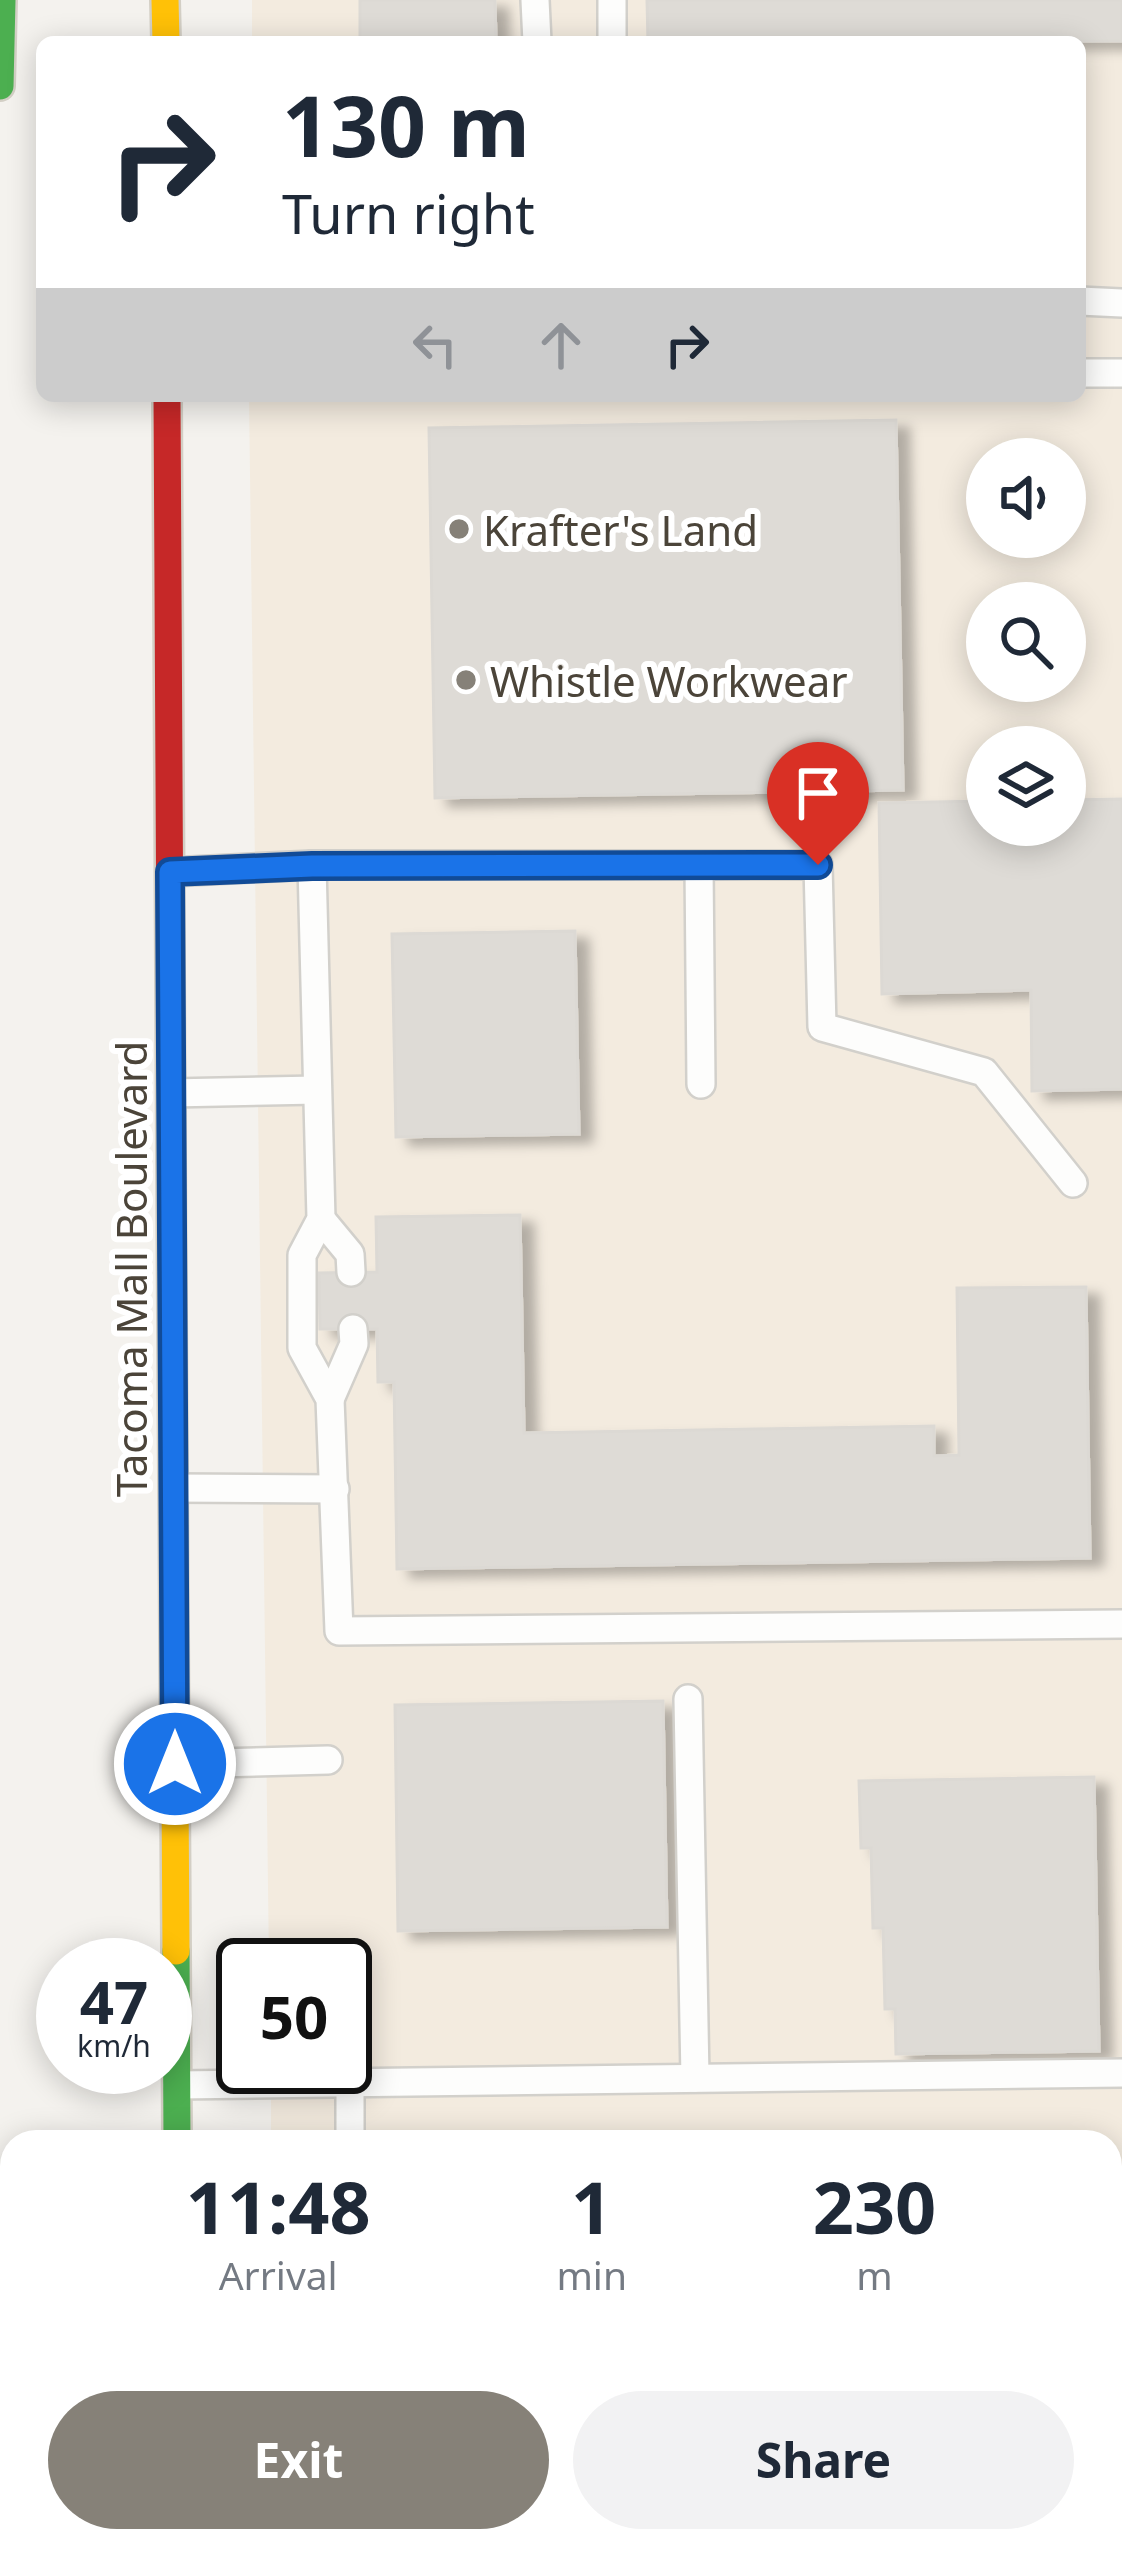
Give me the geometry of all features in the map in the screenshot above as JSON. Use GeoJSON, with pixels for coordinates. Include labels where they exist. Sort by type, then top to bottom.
{"type":"FeatureCollection","features":[{"type":"Feature","properties":{"kind":"main road"},"geometry":{"type":"LineString","coordinates":[[0,86],[3,0]]}},
{"type":"Feature","properties":{"kind":"main road"},"geometry":{"type":"LineString","coordinates":[[165,0],[166,36]]}},
{"type":"Feature","properties":{"kind":"main road","name":"Tacoma Mall Boulevard"},"geometry":{"type":"LineString","coordinates":[[167,402],[176,1938]]}},
{"type":"Feature","properties":{"kind":"main road","name":"Tacoma Mall Boulevard"},"geometry":{"type":"LineString","coordinates":[[177,2094],[177,2130]]}},
{"type":"Feature","properties":{"kind":"lane"},"geometry":{"type":"LineString","coordinates":[[535,0],[537,36]]}},
{"type":"Feature","properties":{"kind":"lane"},"geometry":{"type":"LineString","coordinates":[[612,0],[612,36]]}},
{"type":"Feature","properties":{"kind":"lane"},"geometry":{"type":"LineString","coordinates":[[1086,301],[1122,303]]}},
{"type":"Feature","properties":{"kind":"lane"},"geometry":{"type":"LineString","coordinates":[[1086,373],[1122,373]]}},
{"type":"Feature","properties":{"kind":"lane"},"geometry":{"type":"LineString","coordinates":[[170,872],[312,866],[818,865],[822,1028],[984,1072],[1073,1184]]}},
{"type":"Feature","properties":{"kind":"lane"},"geometry":{"type":"LineString","coordinates":[[312,866],[321,1219],[302,1255],[302,1348],[330,1399],[339,1631],[1122,1624]]}},
{"type":"Feature","properties":{"kind":"lane"},"geometry":{"type":"LineString","coordinates":[[699,866],[701,1084]]}},
{"type":"Feature","properties":{"kind":"lane"},"geometry":{"type":"LineString","coordinates":[[171,1094],[317,1090]]}},
{"type":"Feature","properties":{"kind":"lane"},"geometry":{"type":"LineString","coordinates":[[321,1219],[350,1254],[351,1272]]}},
{"type":"Feature","properties":{"kind":"lane"},"geometry":{"type":"LineString","coordinates":[[330,1399],[354,1344],[353,1329]]}},
{"type":"Feature","properties":{"kind":"lane"},"geometry":{"type":"LineString","coordinates":[[174,1488],[335,1489]]}},
{"type":"Feature","properties":{"kind":"lane"},"geometry":{"type":"LineString","coordinates":[[688,1699],[695,2078]]}},
{"type":"Feature","properties":{"kind":"lane"},"geometry":{"type":"LineString","coordinates":[[175,1764],[328,1760]]}},
{"type":"Feature","properties":{"kind":"lane"},"geometry":{"type":"LineString","coordinates":[[372,2082],[1122,2073]]}},
{"type":"Feature","properties":{"kind":"lane"},"geometry":{"type":"LineString","coordinates":[[350,2094],[350,2130]]}},
{"type":"Feature","properties":{"kind":"shaded area"},"geometry":{"type":"Polygon","coordinates":[[[252,0],[1122,0],[1122,2130],[271,2130],[271,2094],[372,2094],[372,1938],[269,1938],[249,402],[1086,402],[1086,36],[252,36],[252,0]]]}},
{"type":"Feature","properties":{"kind":"building"},"geometry":{"type":"Polygon","coordinates":[[[360,0],[495,0],[496,36],[360,36],[360,0]]]}},
{"type":"Feature","properties":{"kind":"building"},"geometry":{"type":"Polygon","coordinates":[[[647,0],[1122,0],[1122,41],[1086,41],[1086,36],[648,36],[647,0]]]}},
{"type":"Feature","properties":{"kind":"building"},"geometry":{"type":"Polygon","coordinates":[[[896,420],[903,790],[435,798],[429,428],[896,420]]]}},
{"type":"Feature","properties":{"kind":"building"},"geometry":{"type":"Polygon","coordinates":[[[1122,799],[1122,1089],[1032,1091],[1031,990],[882,994],[879,803],[966,801],[966,846],[1086,846],[1086,800],[1122,799]]]}},
{"type":"Feature","properties":{"kind":"building"},"geometry":{"type":"Polygon","coordinates":[[[575,931],[579,1134],[396,1137],[392,934],[575,931]]]}},
{"type":"Feature","properties":{"kind":"building"},"geometry":{"type":"Polygon","coordinates":[[[520,1215],[524,1433],[934,1426],[934,1456],[959,1455],[957,1288],[1086,1287],[1090,1558],[397,1569],[394,1382],[378,1382],[377,1329],[320,1329],[319,1273],[377,1272],[376,1217],[520,1215]]]}},
{"type":"Feature","properties":{"kind":"building"},"geometry":{"type":"Polygon","coordinates":[[[663,1701],[667,1927],[398,1931],[395,1705],[663,1701]]]}},
{"type":"Feature","properties":{"kind":"building"},"geometry":{"type":"Polygon","coordinates":[[[1094,1777],[1099,2051],[896,2054],[895,2009],[885,2009],[883,1928],[873,1928],[871,1848],[861,1848],[859,1781],[1094,1777]]]}},
{"type":"Feature","properties":{"kind":"traffic: fast"},"geometry":{"type":"LineString","coordinates":[[0,86],[2,0]]}},
{"type":"Feature","properties":{"kind":"traffic: fast"},"geometry":{"type":"LineString","coordinates":[[177,2094],[177,2130]]}},
{"type":"Feature","properties":{"kind":"traffic: slow"},"geometry":{"type":"LineString","coordinates":[[165,0],[166,36]]}},
{"type":"Feature","properties":{"kind":"traffic: slow"},"geometry":{"type":"LineString","coordinates":[[171,1159],[176,1938]]}},
{"type":"Feature","properties":{"kind":"traffic: jam"},"geometry":{"type":"LineString","coordinates":[[167,402],[171,1159]]}},
{"type":"Feature","properties":{"kind":"place","name":"Krafter's Land"},"geometry":{"type":"Point","coordinates":[459,529]}},
{"type":"Feature","properties":{"kind":"place","name":"Whistle Workwear"},"geometry":{"type":"Point","coordinates":[466,680]}},
{"type":"Feature","properties":{"kind":"route"},"geometry":{"type":"LineString","coordinates":[[175,1764],[170,872],[312,866],[818,865]]}}]}
